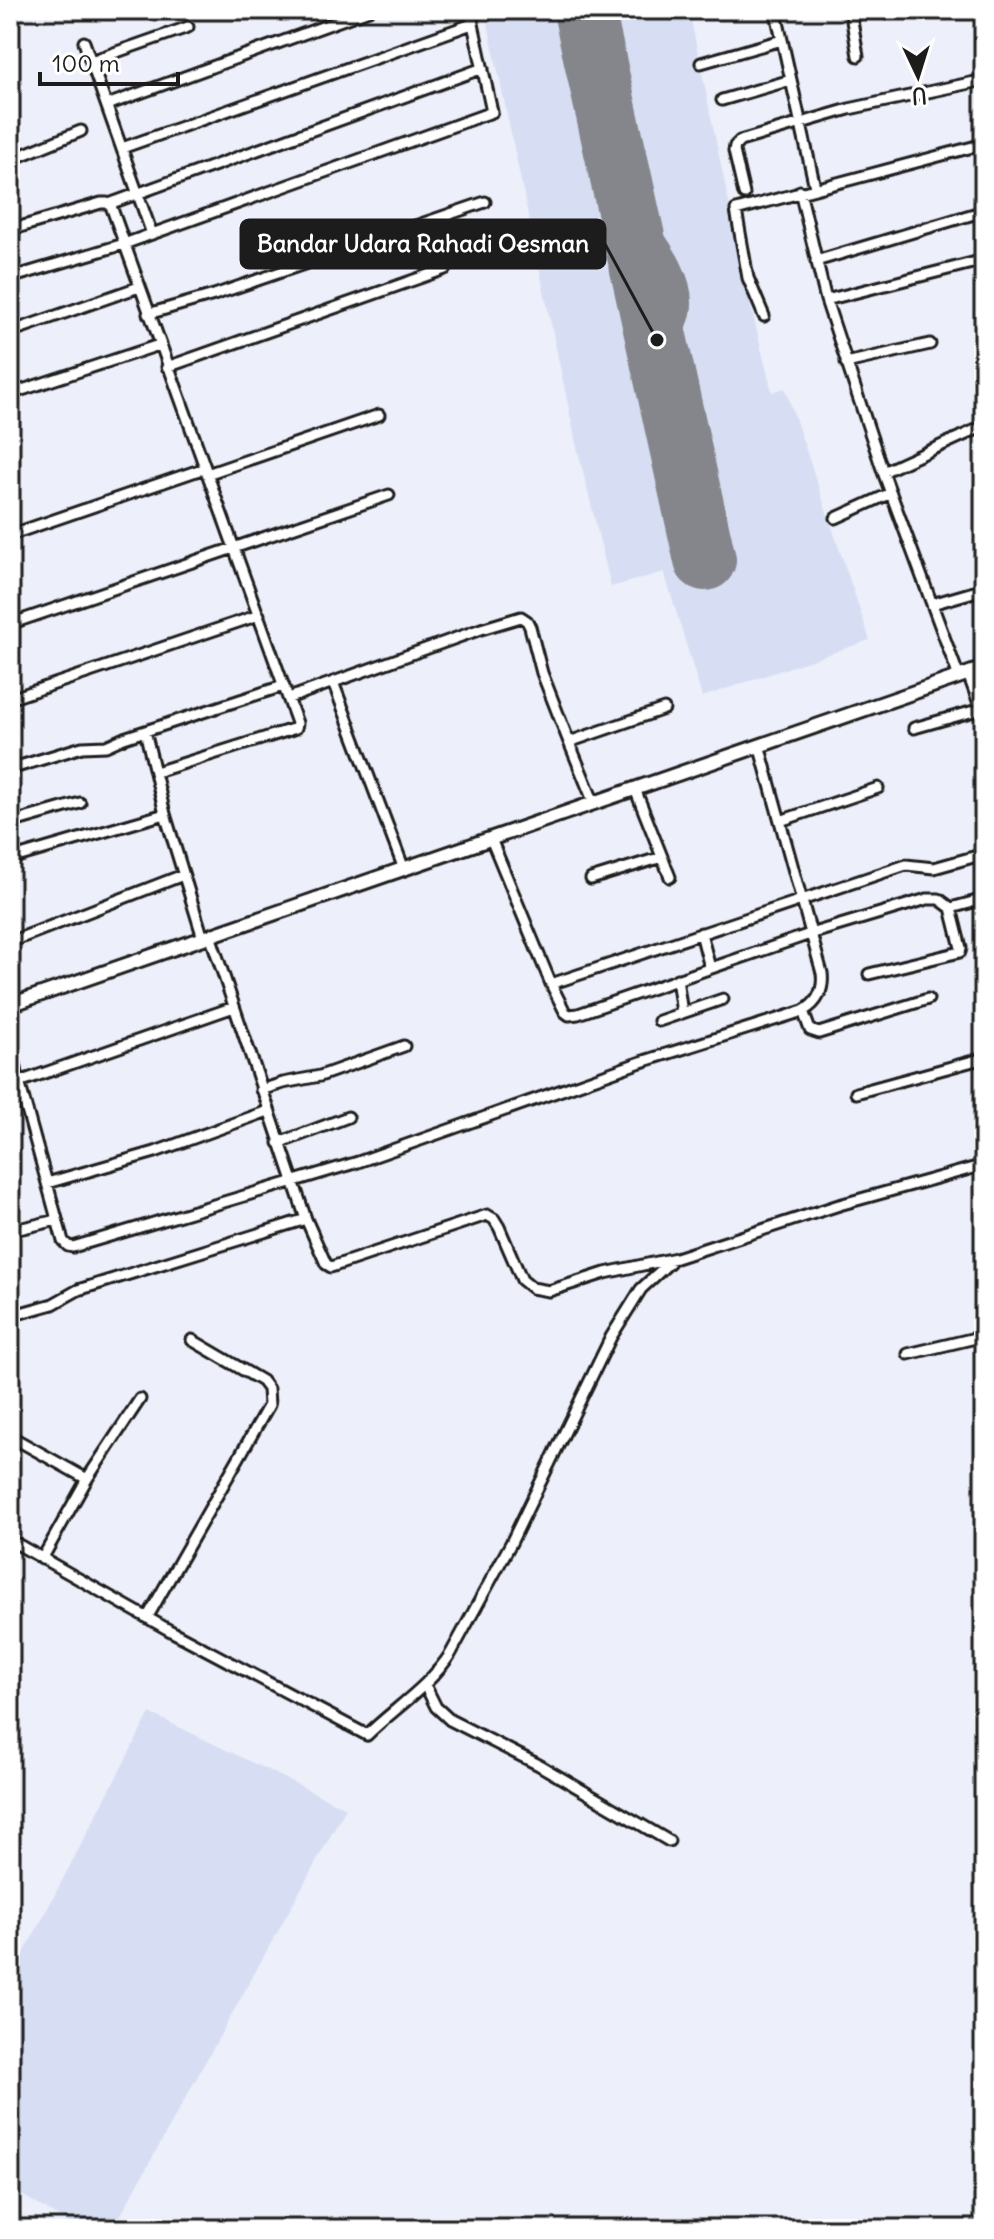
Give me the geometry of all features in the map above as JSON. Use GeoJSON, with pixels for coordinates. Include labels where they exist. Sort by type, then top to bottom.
{"type":"FeatureCollection","features":[{"type":"Feature","properties":{"kind":"street"},"geometry":{"type":"LineString","coordinates":[[107,105],[369,10]]}},
{"type":"Feature","properties":{"kind":"street"},"geometry":{"type":"LineString","coordinates":[[10,278],[124,244],[492,112],[470,10]]}},
{"type":"Feature","properties":{"kind":"street"},"geometry":{"type":"LineString","coordinates":[[855,10],[851,15],[858,56]]}},
{"type":"Feature","properties":{"kind":"street"},"geometry":{"type":"LineString","coordinates":[[776,13],[815,187]]}},
{"type":"Feature","properties":{"kind":"street"},"geometry":{"type":"LineString","coordinates":[[122,148],[472,24]]}},
{"type":"Feature","properties":{"kind":"street"},"geometry":{"type":"LineString","coordinates":[[91,61],[188,27]]}},
{"type":"Feature","properties":{"kind":"street"},"geometry":{"type":"LineString","coordinates":[[701,63],[782,40]]}},
{"type":"Feature","properties":{"kind":"street"},"geometry":{"type":"LineString","coordinates":[[84,42],[152,234]]}},
{"type":"Feature","properties":{"kind":"street"},"geometry":{"type":"LineString","coordinates":[[10,230],[101,203],[109,204],[483,68]]}},
{"type":"Feature","properties":{"kind":"street"},"geometry":{"type":"LineString","coordinates":[[722,100],[791,80]]}},
{"type":"Feature","properties":{"kind":"street"},"geometry":{"type":"LineString","coordinates":[[744,194],[735,146],[740,141],[849,109],[984,80]]}},
{"type":"Feature","properties":{"kind":"street"},"geometry":{"type":"LineString","coordinates":[[10,160],[81,131]]}},
{"type":"Feature","properties":{"kind":"street"},"geometry":{"type":"LineString","coordinates":[[764,316],[748,278],[735,212],[738,209],[984,144]]}},
{"type":"Feature","properties":{"kind":"street"},"geometry":{"type":"LineString","coordinates":[[800,191],[826,300],[883,472],[932,604],[983,712],[914,728]]}},
{"type":"Feature","properties":{"kind":"street"},"geometry":{"type":"LineString","coordinates":[[155,312],[485,202]]}},
{"type":"Feature","properties":{"kind":"street"},"geometry":{"type":"LineString","coordinates":[[109,204],[139,287],[155,312],[159,345],[212,471],[283,686],[295,696],[296,728],[156,772]]}},
{"type":"Feature","properties":{"kind":"street"},"geometry":{"type":"LineString","coordinates":[[816,261],[984,211]]}},
{"type":"Feature","properties":{"kind":"street"},"geometry":{"type":"LineString","coordinates":[[826,300],[984,260]]}},
{"type":"Feature","properties":{"kind":"street"},"geometry":{"type":"LineString","coordinates":[[167,367],[445,269]]}},
{"type":"Feature","properties":{"kind":"street"},"geometry":{"type":"LineString","coordinates":[[10,332],[139,287]]}},
{"type":"Feature","properties":{"kind":"street"},"geometry":{"type":"LineString","coordinates":[[846,363],[930,344]]}},
{"type":"Feature","properties":{"kind":"street"},"geometry":{"type":"LineString","coordinates":[[10,394],[159,345]]}},
{"type":"Feature","properties":{"kind":"street"},"geometry":{"type":"LineString","coordinates":[[10,535],[379,415]]}},
{"type":"Feature","properties":{"kind":"street"},"geometry":{"type":"LineString","coordinates":[[883,472],[984,426]]}},
{"type":"Feature","properties":{"kind":"street"},"geometry":{"type":"LineString","coordinates":[[836,518],[891,493]]}},
{"type":"Feature","properties":{"kind":"street"},"geometry":{"type":"LineString","coordinates":[[10,624],[389,495]]}},
{"type":"Feature","properties":{"kind":"street"},"geometry":{"type":"LineString","coordinates":[[932,604],[984,589]]}},
{"type":"Feature","properties":{"kind":"street"},"geometry":{"type":"LineString","coordinates":[[10,699],[259,615]]}},
{"type":"Feature","properties":{"kind":"street"},"geometry":{"type":"LineString","coordinates":[[295,696],[521,617],[530,627],[542,673],[594,803]]}},
{"type":"Feature","properties":{"kind":"street"},"geometry":{"type":"LineString","coordinates":[[10,1005],[984,668]]}},
{"type":"Feature","properties":{"kind":"street"},"geometry":{"type":"LineString","coordinates":[[333,682],[366,776],[404,869]]}},
{"type":"Feature","properties":{"kind":"street"},"geometry":{"type":"LineString","coordinates":[[10,769],[82,747],[106,746],[283,686]]}},
{"type":"Feature","properties":{"kind":"street"},"geometry":{"type":"LineString","coordinates":[[569,742],[664,709]]}},
{"type":"Feature","properties":{"kind":"street"},"geometry":{"type":"LineString","coordinates":[[145,731],[183,875],[234,1007],[306,1219],[326,1264],[331,1267],[483,1216],[491,1216],[499,1227],[522,1280],[541,1291],[676,1258],[839,1205],[984,1165]]}},
{"type":"Feature","properties":{"kind":"street"},"geometry":{"type":"LineString","coordinates":[[10,1040],[16,1080],[63,1241],[73,1247],[358,1162],[641,1062],[803,1011],[815,1002],[824,983],[759,745]]}},
{"type":"Feature","properties":{"kind":"street"},"geometry":{"type":"LineString","coordinates":[[780,821],[878,788]]}},
{"type":"Feature","properties":{"kind":"street"},"geometry":{"type":"LineString","coordinates":[[635,789],[670,877]]}},
{"type":"Feature","properties":{"kind":"street"},"geometry":{"type":"LineString","coordinates":[[10,823],[80,803]]}},
{"type":"Feature","properties":{"kind":"street"},"geometry":{"type":"LineString","coordinates":[[10,859],[165,814]]}},
{"type":"Feature","properties":{"kind":"street"},"geometry":{"type":"LineString","coordinates":[[491,839],[565,1012],[575,1015],[810,934],[927,899],[939,899],[951,908],[960,952],[869,974]]}},
{"type":"Feature","properties":{"kind":"street"},"geometry":{"type":"LineString","coordinates":[[551,984],[906,865],[934,868],[984,854]]}},
{"type":"Feature","properties":{"kind":"street"},"geometry":{"type":"LineString","coordinates":[[591,879],[662,857]]}},
{"type":"Feature","properties":{"kind":"street"},"geometry":{"type":"LineString","coordinates":[[10,942],[183,875]]}},
{"type":"Feature","properties":{"kind":"street"},"geometry":{"type":"LineString","coordinates":[[951,908],[984,899]]}},
{"type":"Feature","properties":{"kind":"street"},"geometry":{"type":"LineString","coordinates":[[701,933],[710,968]]}},
{"type":"Feature","properties":{"kind":"street"},"geometry":{"type":"LineString","coordinates":[[677,979],[682,1013]]}},
{"type":"Feature","properties":{"kind":"street"},"geometry":{"type":"LineString","coordinates":[[659,1021],[723,999]]}},
{"type":"Feature","properties":{"kind":"street"},"geometry":{"type":"LineString","coordinates":[[803,1011],[810,1030],[819,1033],[928,999]]}},
{"type":"Feature","properties":{"kind":"street"},"geometry":{"type":"LineString","coordinates":[[16,1080],[234,1007]]}},
{"type":"Feature","properties":{"kind":"street"},"geometry":{"type":"LineString","coordinates":[[261,1090],[320,1076],[404,1046]]}},
{"type":"Feature","properties":{"kind":"street"},"geometry":{"type":"LineString","coordinates":[[856,1093],[984,1058]]}},
{"type":"Feature","properties":{"kind":"street"},"geometry":{"type":"LineString","coordinates":[[47,1183],[155,1152],[268,1111]]}},
{"type":"Feature","properties":{"kind":"street"},"geometry":{"type":"LineString","coordinates":[[279,1143],[348,1117]]}},
{"type":"Feature","properties":{"kind":"street"},"geometry":{"type":"LineString","coordinates":[[10,1316],[53,1304],[78,1290],[306,1219]]}},
{"type":"Feature","properties":{"kind":"street"},"geometry":{"type":"LineString","coordinates":[[10,1231],[57,1220]]}},
{"type":"Feature","properties":{"kind":"street"},"geometry":{"type":"LineString","coordinates":[[10,1540],[147,1618],[367,1735],[441,1669],[511,1543],[618,1325],[641,1289],[676,1258]]}},
{"type":"Feature","properties":{"kind":"street"},"geometry":{"type":"LineString","coordinates":[[908,1354],[984,1336]]}},
{"type":"Feature","properties":{"kind":"street"},"geometry":{"type":"LineString","coordinates":[[147,1618],[269,1405],[268,1389],[262,1381],[192,1340]]}},
{"type":"Feature","properties":{"kind":"street"},"geometry":{"type":"LineString","coordinates":[[42,1559],[87,1479],[140,1399]]}},
{"type":"Feature","properties":{"kind":"street"},"geometry":{"type":"LineString","coordinates":[[10,1436],[87,1479]]}},
{"type":"Feature","properties":{"kind":"street"},"geometry":{"type":"LineString","coordinates":[[425,1685],[436,1707],[450,1720],[539,1765],[669,1841]]}},
{"type":"Feature","properties":{"kind":"shaded area"},"geometry":{"type":"Polygon","coordinates":[[[485,10],[689,10],[747,291],[772,392],[785,388],[870,640],[702,697],[664,572],[611,587],[576,443],[485,10]]]}},
{"type":"Feature","properties":{"kind":"shaded area"},"geometry":{"type":"Polygon","coordinates":[[[150,1713],[346,1808],[113,2229],[79,2229],[10,2188],[10,1980],[150,1713]]]}},
{"type":"Feature","properties":{"kind":"taxiway"},"geometry":{"type":"LineString","coordinates":[[626,202],[666,258],[679,291],[680,307],[676,322],[670,327],[658,329],[653,325]]}},
{"type":"Feature","properties":{"kind":"runway"},"geometry":{"type":"LineString","coordinates":[[584,10],[705,560]]}},
{"type":"Feature","properties":{"kind":"place","name":"Bandar Udara Rahadi Oesman"},"geometry":{"type":"Point","coordinates":[657,340]}}]}
